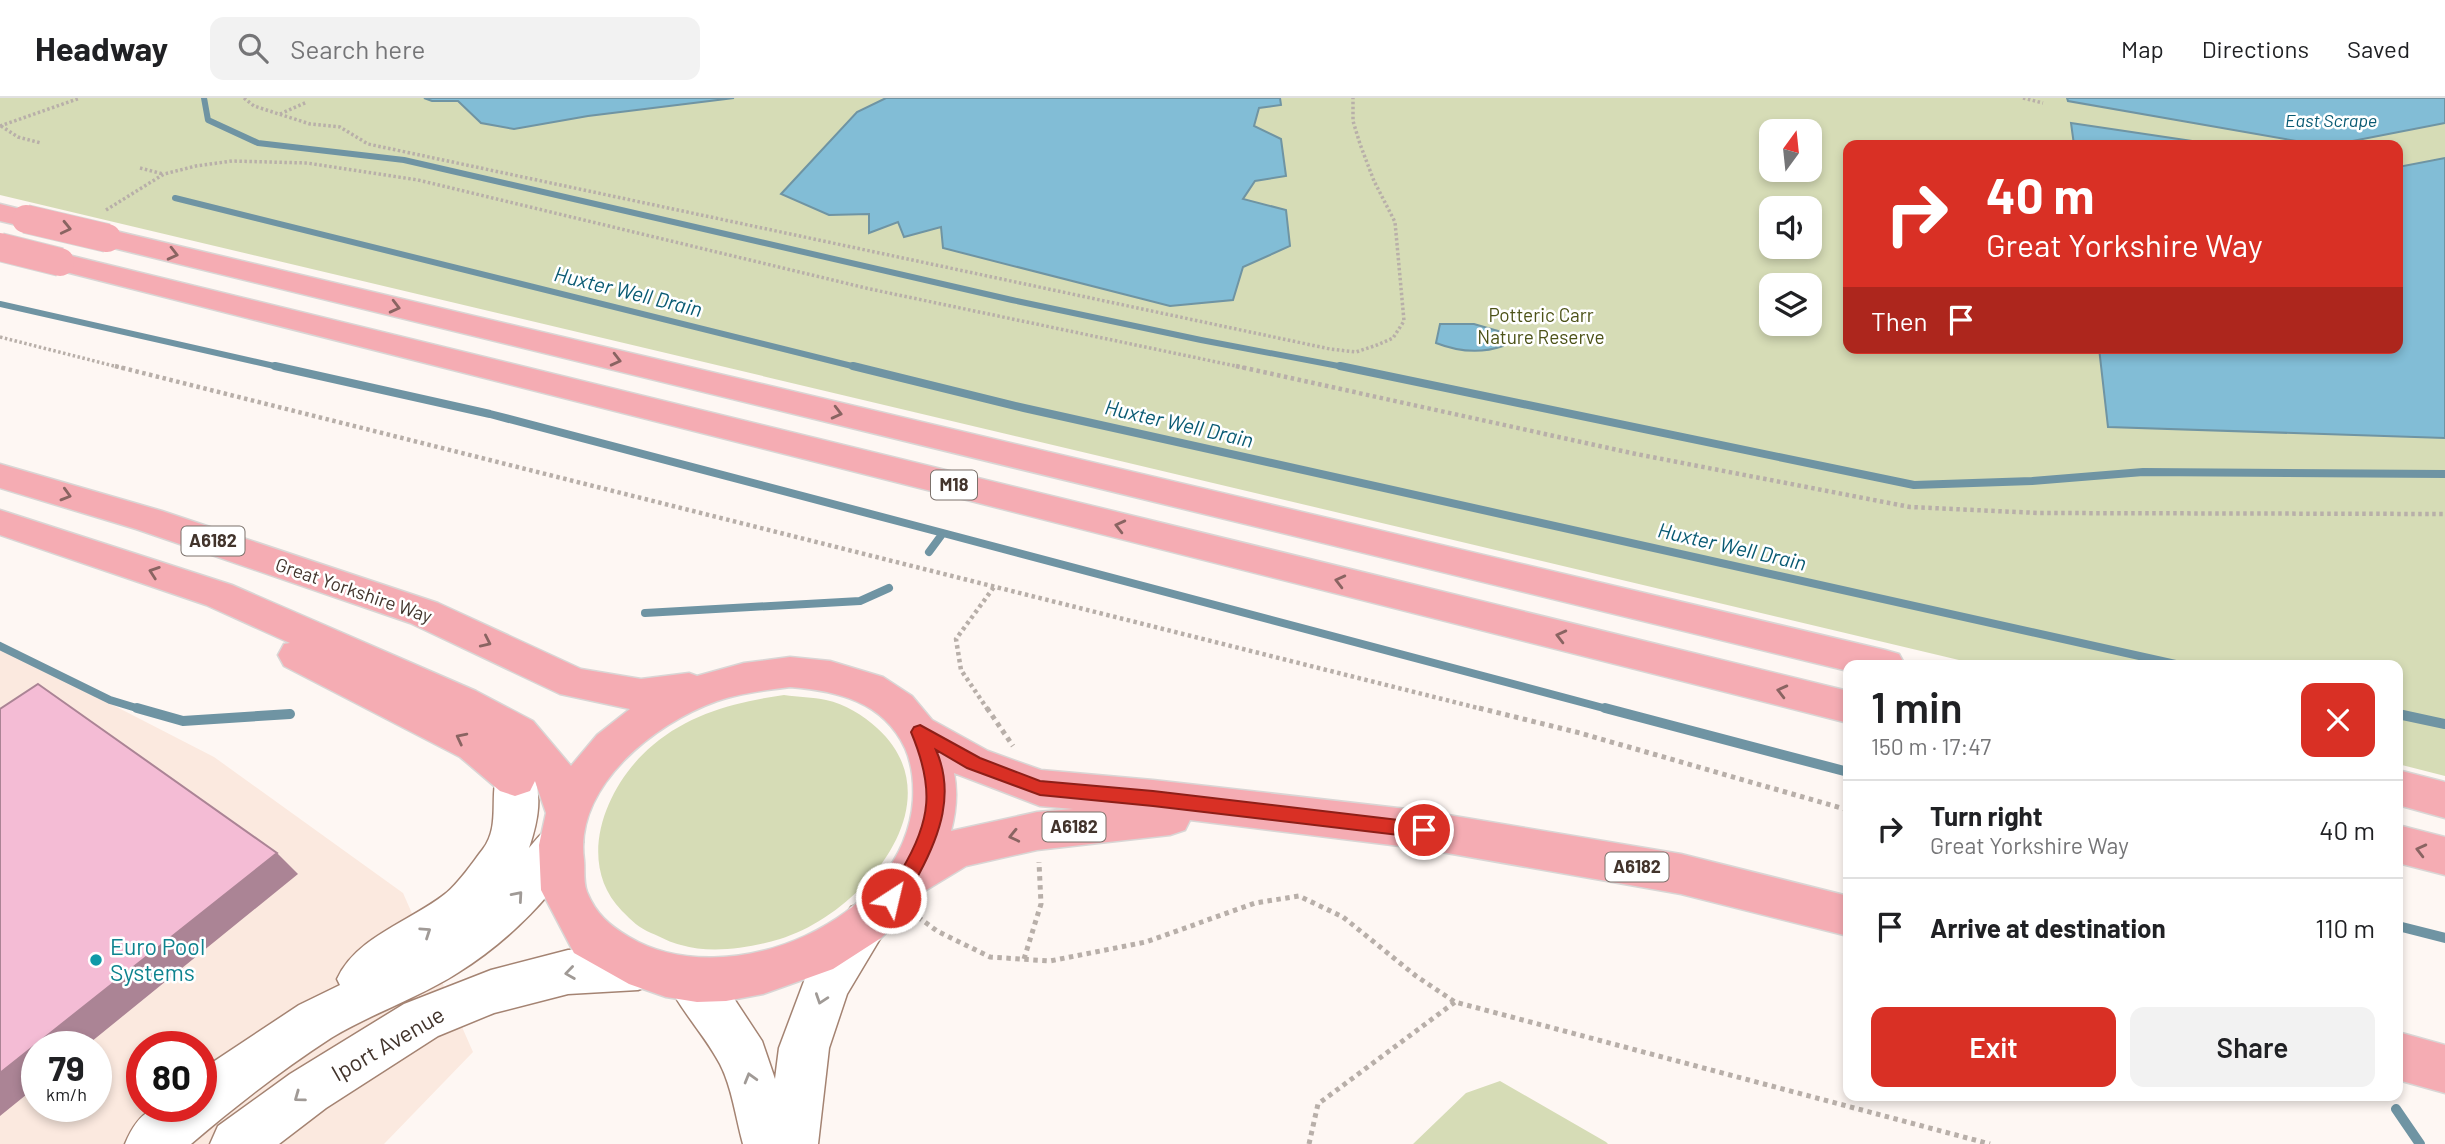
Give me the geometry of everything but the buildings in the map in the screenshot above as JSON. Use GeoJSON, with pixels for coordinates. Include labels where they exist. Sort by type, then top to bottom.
{"type":"FeatureCollection","features":[{"type":"Feature","properties":{"kind":"highway","name":"M18"},"geometry":{"type":"LineString","coordinates":[[13,216],[103,226],[1865,660]]}},
{"type":"Feature","properties":{"kind":"highway","name":"M18"},"geometry":{"type":"LineString","coordinates":[[0,247],[1843,706]]}},
{"type":"Feature","properties":{"kind":"highway","name":"Great Yorkshire Way"},"geometry":{"type":"LineString","coordinates":[[0,476],[149,520],[424,613],[574,683],[641,695],[705,688]]}},
{"type":"Feature","properties":{"kind":"highway","name":"A6182"},"geometry":{"type":"LineString","coordinates":[[0,522],[219,595],[462,702],[519,733],[553,772],[565,828]]}},
{"type":"Feature","properties":{"kind":"highway"},"geometry":{"type":"LineString","coordinates":[[219,595],[275,644],[475,745],[515,779]]}},
{"type":"Feature","properties":{"kind":"highway"},"geometry":{"type":"LineString","coordinates":[[790,672],[831,676],[867,687],[897,706],[920,732],[934,765],[937,801],[928,840],[889,899],[829,947],[784,967],[737,978],[690,980],[638,968],[590,938],[564,894],[565,828],[589,774],[621,738],[661,709],[705,688],[747,676],[790,672]]}},
{"type":"Feature","properties":{"kind":"highway","name":"A6182"},"geometry":{"type":"LineString","coordinates":[[920,732],[973,763],[1040,788],[1153,798],[1252,812],[1424,830],[1681,874],[1843,915]]}},
{"type":"Feature","properties":{"kind":"highway"},"geometry":{"type":"LineString","coordinates":[[2403,789],[2445,800]]}},
{"type":"Feature","properties":{"kind":"highway","name":"A6182"},"geometry":{"type":"LineString","coordinates":[[889,899],[955,849],[1037,831],[1252,812]]}},
{"type":"Feature","properties":{"kind":"highway"},"geometry":{"type":"LineString","coordinates":[[2403,845],[2445,856]]}},
{"type":"Feature","properties":{"kind":"highway"},"geometry":{"type":"LineString","coordinates":[[2403,1057],[2445,1069]]}},
{"type":"Feature","properties":{"kind":"street"},"geometry":{"type":"LineString","coordinates":[[316,1021],[377,964],[463,906],[488,876],[505,855],[517,817],[515,779]]}},
{"type":"Feature","properties":{"kind":"street"},"geometry":{"type":"LineString","coordinates":[[217,1089],[316,1021],[443,957],[507,909],[565,828]]}},
{"type":"Feature","properties":{"kind":"street"},"geometry":{"type":"LineString","coordinates":[[792,1144],[804,1048],[826,984],[889,899]]}},
{"type":"Feature","properties":{"kind":"street","name":"Iport Avenue"},"geometry":{"type":"LineString","coordinates":[[236,1144],[307,1091],[421,1020],[491,992],[568,972],[638,968]]}},
{"type":"Feature","properties":{"kind":"street"},"geometry":{"type":"LineString","coordinates":[[690,980],[716,1013],[744,1059],[769,1144]]}},
{"type":"Feature","properties":{"kind":"street"},"geometry":{"type":"LineString","coordinates":[[151,1144],[177,1122]]}},
{"type":"Feature","properties":{"kind":"path"},"geometry":{"type":"LineString","coordinates":[[0,126],[80,98]]}},
{"type":"Feature","properties":{"kind":"path"},"geometry":{"type":"LineString","coordinates":[[244,98],[254,106],[310,124],[340,127],[368,144],[1316,346],[1356,352],[1393,338],[1404,321],[1395,222],[1374,181],[1360,144],[1353,121],[1353,98]]}},
{"type":"Feature","properties":{"kind":"path"},"geometry":{"type":"LineString","coordinates":[[2023,98],[2043,103]]}},
{"type":"Feature","properties":{"kind":"path"},"geometry":{"type":"LineString","coordinates":[[279,114],[307,102]]}},
{"type":"Feature","properties":{"kind":"path"},"geometry":{"type":"LineString","coordinates":[[0,126],[18,137],[41,143]]}},
{"type":"Feature","properties":{"kind":"path"},"geometry":{"type":"LineString","coordinates":[[103,226],[164,174],[196,166],[244,161],[307,163],[418,180],[870,289],[1400,400],[1636,454],[1910,507],[2038,513],[2445,514]]}},
{"type":"Feature","properties":{"kind":"path"},"geometry":{"type":"LineString","coordinates":[[140,168],[164,174]]}},
{"type":"Feature","properties":{"kind":"path"},"geometry":{"type":"LineString","coordinates":[[0,337],[1580,733],[1843,809]]}},
{"type":"Feature","properties":{"kind":"path"},"geometry":{"type":"LineString","coordinates":[[889,899],[937,932],[990,957],[1050,961],[1146,942],[1255,904],[1299,896],[1343,917],[1416,976],[1455,1002],[1990,1144]]}},
{"type":"Feature","properties":{"kind":"path"},"geometry":{"type":"LineString","coordinates":[[1309,1144],[1318,1104],[1455,1002]]}},
{"type":"Feature","properties":{"kind":"shaded area"},"geometry":{"type":"Polygon","coordinates":[[[0,647],[214,757],[403,893],[473,1052],[384,1144],[0,1144],[0,647]]]}},
{"type":"Feature","properties":{"kind":"green space","name":"Potteric Carr Nature Reserve"},"geometry":{"type":"Polygon","coordinates":[[[0,98],[2445,98],[2445,776],[2403,765],[2403,660],[1959,660],[0,195],[0,98]]]}},
{"type":"Feature","properties":{"kind":"green space"},"geometry":{"type":"Polygon","coordinates":[[[784,695],[816,698],[840,704],[877,728],[900,757],[908,789],[903,821],[889,852],[867,881],[840,906],[810,926],[780,939],[743,947],[705,949],[677,944],[643,929],[622,911],[608,891],[600,870],[598,847],[602,824],[622,780],[636,761],[653,745],[698,717],[731,705],[784,695]]]}},
{"type":"Feature","properties":{"kind":"green space"},"geometry":{"type":"Polygon","coordinates":[[[1500,1081],[1608,1144],[1413,1144],[1466,1093],[1500,1081]]]}},
{"type":"Feature","properties":{"kind":"water"},"geometry":{"type":"Polygon","coordinates":[[[424,98],[734,98],[588,116],[514,129],[481,123],[458,101],[432,101],[424,98]]]}},
{"type":"Feature","properties":{"kind":"water"},"geometry":{"type":"Polygon","coordinates":[[[886,98],[1280,98],[1281,105],[1259,108],[1254,126],[1281,139],[1286,176],[1255,181],[1243,199],[1286,210],[1290,246],[1243,267],[1233,300],[1170,306],[943,248],[941,227],[904,237],[898,222],[869,233],[869,214],[829,215],[781,194],[857,112],[886,98]]]}},
{"type":"Feature","properties":{"kind":"water","name":"East Scrape"},"geometry":{"type":"Polygon","coordinates":[[[2067,98],[2445,98],[2445,123],[2358,140],[2290,140],[2068,101],[2067,98]]]}},
{"type":"Feature","properties":{"kind":"water"},"geometry":{"type":"Polygon","coordinates":[[[2071,123],[2185,140],[2073,140],[2071,123]]]}},
{"type":"Feature","properties":{"kind":"water"},"geometry":{"type":"Polygon","coordinates":[[[2445,158],[2445,438],[2108,427],[2100,354],[2403,354],[2403,166],[2445,158]]]}},
{"type":"Feature","properties":{"kind":"water"},"geometry":{"type":"Polygon","coordinates":[[[1440,324],[1474,324],[1505,333],[1503,346],[1478,351],[1461,350],[1436,343],[1440,324]]]}},
{"type":"Feature","properties":{"kind":"waterway"},"geometry":{"type":"LineString","coordinates":[[204,98],[208,120],[258,143],[404,160],[1012,300],[1349,368]]}},
{"type":"Feature","properties":{"kind":"waterway","name":"Huxter Well Drain"},"geometry":{"type":"LineString","coordinates":[[175,198],[860,368]]}},
{"type":"Feature","properties":{"kind":"waterway"},"geometry":{"type":"LineString","coordinates":[[0,304],[283,368]]}},
{"type":"Feature","properties":{"kind":"waterway"},"geometry":{"type":"LineString","coordinates":[[275,366],[490,414],[943,533]]}},
{"type":"Feature","properties":{"kind":"waterway","name":"Huxter Well Drain"},"geometry":{"type":"LineString","coordinates":[[853,366],[1024,408],[2158,660]]}},
{"type":"Feature","properties":{"kind":"waterway"},"geometry":{"type":"LineString","coordinates":[[1340,366],[1914,485],[2032,481],[2143,472],[2445,474]]}},
{"type":"Feature","properties":{"kind":"waterway","name":"Huxter Well Drain"},"geometry":{"type":"LineString","coordinates":[[929,552],[943,533]]}},
{"type":"Feature","properties":{"kind":"waterway","name":"Huxter Well Drain"},"geometry":{"type":"LineString","coordinates":[[943,533],[1611,710]]}},
{"type":"Feature","properties":{"kind":"waterway","name":"Huxter Well Drain"},"geometry":{"type":"LineString","coordinates":[[645,613],[860,601],[889,588]]}},
{"type":"Feature","properties":{"kind":"waterway","name":"Huxter Well Drain"},"geometry":{"type":"LineString","coordinates":[[0,646],[110,700],[143,710]]}},
{"type":"Feature","properties":{"kind":"waterway","name":"Huxter Well Drain"},"geometry":{"type":"LineString","coordinates":[[137,708],[183,721],[290,714]]}},
{"type":"Feature","properties":{"kind":"waterway","name":"Huxter Well Drain"},"geometry":{"type":"LineString","coordinates":[[1605,708],[1843,771]]}},
{"type":"Feature","properties":{"kind":"waterway","name":"Huxter Well Drain"},"geometry":{"type":"LineString","coordinates":[[2403,715],[2445,724]]}},
{"type":"Feature","properties":{"kind":"waterway"},"geometry":{"type":"LineString","coordinates":[[2403,927],[2445,938]]}},
{"type":"Feature","properties":{"kind":"waterway","name":"Huxter Well Drain"},"geometry":{"type":"LineString","coordinates":[[2396,1109],[2420,1144]]}},
{"type":"Feature","properties":{"kind":"place","name":"Euro Pool Systems"},"geometry":{"type":"Point","coordinates":[96,960]}},
{"type":"Feature","properties":{"kind":"route"},"geometry":{"type":"LineString","coordinates":[[891,898],[906,879],[928,840],[937,801],[934,765],[920,732],[973,763],[1040,788],[1153,798],[1252,812],[1424,830]]}}]}
